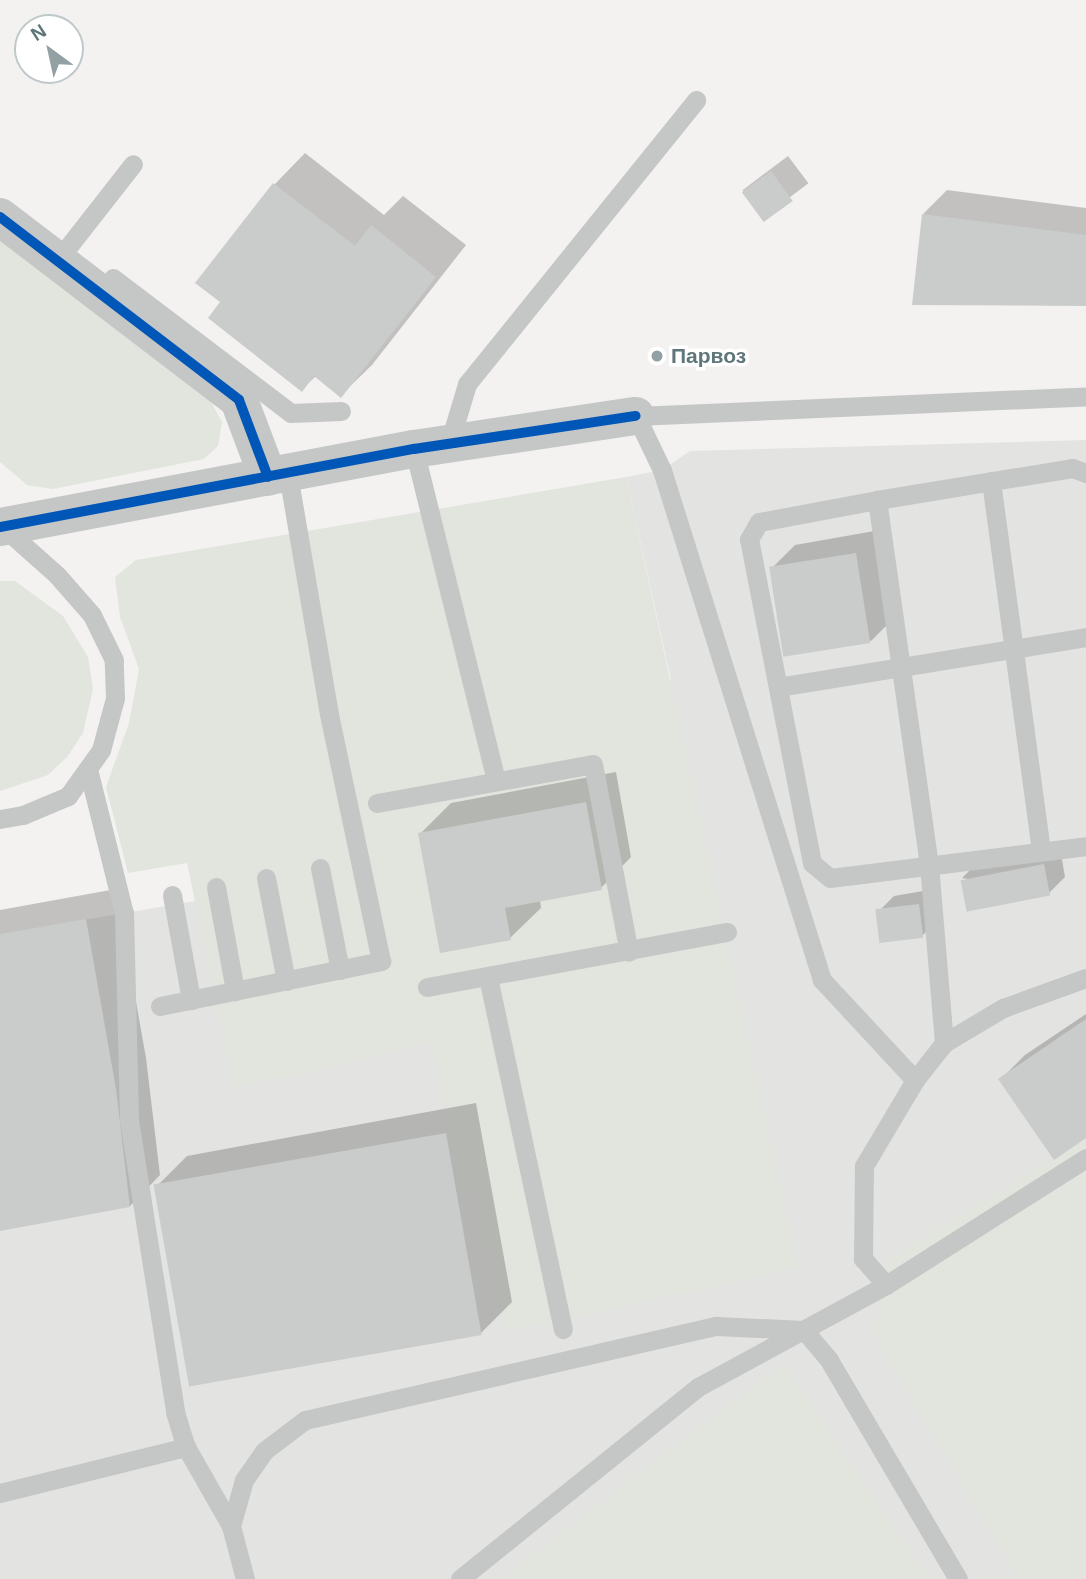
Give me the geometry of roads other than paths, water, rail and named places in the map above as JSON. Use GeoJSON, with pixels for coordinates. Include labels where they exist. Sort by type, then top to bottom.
{"type":"FeatureCollection","features":[{"type":"Feature","properties":{"kind":"street"},"geometry":{"type":"LineString","coordinates":[[0,217],[239,400],[278,475]]}},
{"type":"Feature","properties":{"kind":"street"},"geometry":{"type":"LineString","coordinates":[[1,526],[432,446],[636,416]]}},
{"type":"Feature","properties":{"kind":"lane"},"geometry":{"type":"LineString","coordinates":[[496,781],[432,446],[467,384],[696,100]]}},
{"type":"Feature","properties":{"kind":"lane"},"geometry":{"type":"LineString","coordinates":[[57,261],[132,164]]}},
{"type":"Feature","properties":{"kind":"lane"},"geometry":{"type":"LineString","coordinates":[[113,278],[291,413],[341,411]]}},
{"type":"Feature","properties":{"kind":"lane"},"geometry":{"type":"LineString","coordinates":[[915,1080],[822,980],[662,470],[636,416],[1086,396]]}},
{"type":"Feature","properties":{"kind":"lane"},"geometry":{"type":"LineString","coordinates":[[1086,474],[1072,468],[759,522],[749,539],[812,863],[830,878],[1086,846]]}},
{"type":"Feature","properties":{"kind":"lane"},"geometry":{"type":"LineString","coordinates":[[160,1006],[381,961],[278,475]]}},
{"type":"Feature","properties":{"kind":"lane"},"geometry":{"type":"LineString","coordinates":[[991,481],[1041,851]]}},
{"type":"Feature","properties":{"kind":"lane"},"geometry":{"type":"LineString","coordinates":[[877,500],[929,865],[944,1042]]}},
{"type":"Feature","properties":{"kind":"lane"},"geometry":{"type":"LineString","coordinates":[[0,819],[23,815],[68,796],[89,772],[101,750],[115,698],[114,660],[92,615],[57,575],[1,526]]}},
{"type":"Feature","properties":{"kind":"lane"},"geometry":{"type":"LineString","coordinates":[[778,687],[901,670],[1086,637]]}},
{"type":"Feature","properties":{"kind":"lane"},"geometry":{"type":"LineString","coordinates":[[377,803],[593,764],[629,952]]}},
{"type":"Feature","properties":{"kind":"lane"},"geometry":{"type":"LineString","coordinates":[[89,772],[124,913],[129,1120],[175,1412],[186,1447],[231,1527],[245,1579]]}},
{"type":"Feature","properties":{"kind":"lane"},"geometry":{"type":"LineString","coordinates":[[320,869],[340,970]]}},
{"type":"Feature","properties":{"kind":"lane"},"geometry":{"type":"LineString","coordinates":[[266,878],[286,981]]}},
{"type":"Feature","properties":{"kind":"lane"},"geometry":{"type":"LineString","coordinates":[[216,887],[235,991]]}},
{"type":"Feature","properties":{"kind":"lane"},"geometry":{"type":"LineString","coordinates":[[172,895],[191,1000]]}},
{"type":"Feature","properties":{"kind":"lane"},"geometry":{"type":"LineString","coordinates":[[427,987],[727,932]]}},
{"type":"Feature","properties":{"kind":"lane"},"geometry":{"type":"LineString","coordinates":[[488,977],[562,1329]]}},
{"type":"Feature","properties":{"kind":"lane"},"geometry":{"type":"LineString","coordinates":[[886,1285],[863,1259],[864,1166],[915,1080],[944,1042],[1003,1008],[1086,978]]}},
{"type":"Feature","properties":{"kind":"lane"},"geometry":{"type":"LineString","coordinates":[[460,1579],[698,1387],[886,1285],[1086,1158]]}},
{"type":"Feature","properties":{"kind":"lane"},"geometry":{"type":"LineString","coordinates":[[231,1527],[244,1480],[264,1451],[305,1420],[716,1326],[804,1330],[829,1360],[958,1579]]}},
{"type":"Feature","properties":{"kind":"lane"},"geometry":{"type":"LineString","coordinates":[[0,1493],[186,1447]]}},
{"type":"Feature","properties":{"kind":"place","name":"Парвоз"},"geometry":{"type":"Point","coordinates":[657,356]}}]}
